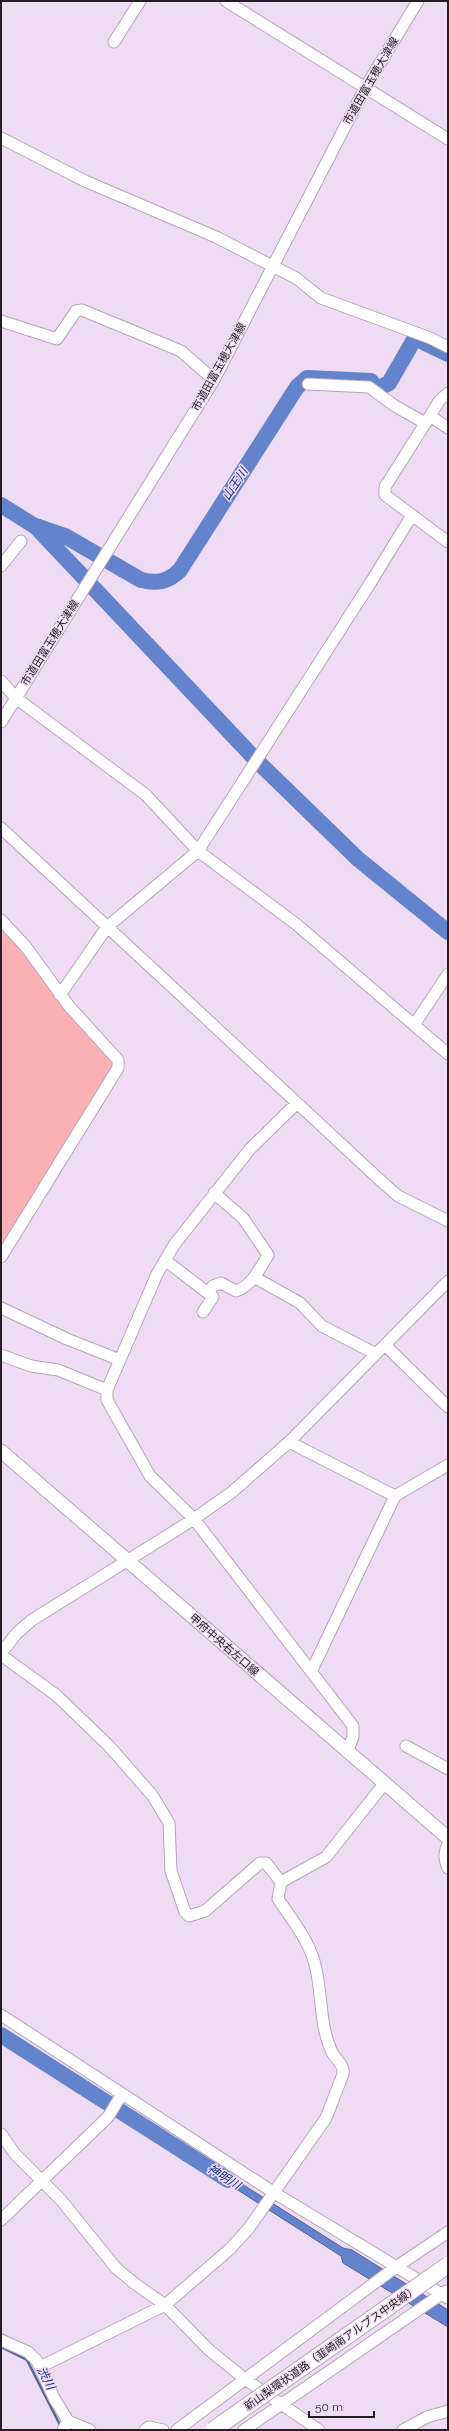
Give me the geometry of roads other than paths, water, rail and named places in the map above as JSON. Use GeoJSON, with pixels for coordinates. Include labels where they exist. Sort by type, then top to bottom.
{"type":"FeatureCollection","features":[{"type":"Feature","properties":{"kind":"highway","name":"新山梨環状道路（韮崎南アルプス中央線）"},"geometry":{"type":"LineString","coordinates":[[213,2430],[448,2266]]}},
{"type":"Feature","properties":{"kind":"main road","name":"甲府中央右左口線"},"geometry":{"type":"LineString","coordinates":[[1,1451],[448,1838]]}},
{"type":"Feature","properties":{"kind":"street"},"geometry":{"type":"LineString","coordinates":[[114,42],[140,1]]}},
{"type":"Feature","properties":{"kind":"street"},"geometry":{"type":"LineString","coordinates":[[226,1],[448,139]]}},
{"type":"Feature","properties":{"kind":"street","name":"市道田富玉穂大津線"},"geometry":{"type":"LineString","coordinates":[[1,722],[214,380],[365,88],[418,1]]}},
{"type":"Feature","properties":{"kind":"street"},"geometry":{"type":"LineString","coordinates":[[1,138],[85,181],[216,238],[296,278],[321,298],[430,338],[448,347]]}},
{"type":"Feature","properties":{"kind":"street"},"geometry":{"type":"LineString","coordinates":[[1,321],[57,339],[76,311],[82,310],[181,352],[214,380]]}},
{"type":"Feature","properties":{"kind":"street"},"geometry":{"type":"LineString","coordinates":[[308,384],[369,387],[428,420],[448,428]]}},
{"type":"Feature","properties":{"kind":"street"},"geometry":{"type":"LineString","coordinates":[[448,393],[439,401],[385,487],[385,495],[448,542]]}},
{"type":"Feature","properties":{"kind":"street"},"geometry":{"type":"LineString","coordinates":[[60,996],[108,927],[198,851],[263,747],[332,643],[412,515]]}},
{"type":"Feature","properties":{"kind":"street"},"geometry":{"type":"LineString","coordinates":[[1,566],[21,541]]}},
{"type":"Feature","properties":{"kind":"street"},"geometry":{"type":"LineString","coordinates":[[1,681],[16,698],[146,794],[198,851],[296,924],[448,1054]]}},
{"type":"Feature","properties":{"kind":"street"},"geometry":{"type":"LineString","coordinates":[[1,828],[398,1196],[448,1221]]}},
{"type":"Feature","properties":{"kind":"street"},"geometry":{"type":"LineString","coordinates":[[1,920],[26,947],[60,996],[118,1060],[118,1068],[1,1258]]}},
{"type":"Feature","properties":{"kind":"street"},"geometry":{"type":"LineString","coordinates":[[414,1025],[448,974]]}},
{"type":"Feature","properties":{"kind":"street"},"geometry":{"type":"LineString","coordinates":[[297,1103],[250,1149],[174,1245],[157,1274],[107,1390],[107,1400],[150,1476],[194,1519],[353,1726],[353,1737],[347,1752]]}},
{"type":"Feature","properties":{"kind":"street"},"geometry":{"type":"LineString","coordinates":[[208,1293],[214,1286],[220,1283],[236,1290],[242,1289],[254,1277],[268,1255],[243,1218],[214,1193]]}},
{"type":"Feature","properties":{"kind":"street"},"geometry":{"type":"LineString","coordinates":[[165,1260],[213,1297],[203,1312]]}},
{"type":"Feature","properties":{"kind":"street"},"geometry":{"type":"LineString","coordinates":[[254,1277],[300,1303],[322,1326],[376,1354]]}},
{"type":"Feature","properties":{"kind":"street"},"geometry":{"type":"LineString","coordinates":[[40,2367],[165,2305],[230,2249],[262,2210],[326,2118],[344,2071],[343,2067],[331,2051],[324,2026],[316,1968],[311,1953],[302,1934],[278,1899],[281,1882],[266,1863],[260,1863],[205,1911],[189,1916],[185,1912],[171,1871],[169,1823],[152,1795],[109,1746],[56,1695],[1,1654],[17,1633],[32,1620],[194,1519],[232,1492],[288,1442],[448,1280]]}},
{"type":"Feature","properties":{"kind":"street"},"geometry":{"type":"LineString","coordinates":[[1,1308],[67,1339],[120,1360]]}},
{"type":"Feature","properties":{"kind":"street"},"geometry":{"type":"LineString","coordinates":[[384,1345],[448,1407]]}},
{"type":"Feature","properties":{"kind":"street"},"geometry":{"type":"LineString","coordinates":[[1,1355],[31,1366],[58,1370],[107,1390]]}},
{"type":"Feature","properties":{"kind":"street"},"geometry":{"type":"LineString","coordinates":[[288,1442],[395,1496]]}},
{"type":"Feature","properties":{"kind":"street"},"geometry":{"type":"LineString","coordinates":[[311,1672],[395,1496],[448,1465]]}},
{"type":"Feature","properties":{"kind":"street"},"geometry":{"type":"LineString","coordinates":[[406,1746],[448,1769]]}},
{"type":"Feature","properties":{"kind":"street"},"geometry":{"type":"LineString","coordinates":[[281,1882],[326,1857],[384,1784]]}},
{"type":"Feature","properties":{"kind":"street"},"geometry":{"type":"LineString","coordinates":[[448,1844],[445,1850],[445,1860],[448,1868]]}},
{"type":"Feature","properties":{"kind":"street"},"geometry":{"type":"LineString","coordinates":[[1,2015],[121,2097],[273,2194],[393,2269],[443,2295]]}},
{"type":"Feature","properties":{"kind":"street"},"geometry":{"type":"LineString","coordinates":[[1,2220],[109,2115],[121,2097]]}},
{"type":"Feature","properties":{"kind":"street"},"geometry":{"type":"LineString","coordinates":[[1,2134],[15,2154],[84,2226],[116,2268],[165,2305],[209,2350],[245,2379],[280,2405],[319,2430]]}},
{"type":"Feature","properties":{"kind":"street"},"geometry":{"type":"LineString","coordinates":[[177,2430],[393,2269],[448,2232]]}},
{"type":"Feature","properties":{"kind":"street"},"geometry":{"type":"LineString","coordinates":[[244,2430],[443,2295]]}},
{"type":"Feature","properties":{"kind":"street"},"geometry":{"type":"LineString","coordinates":[[1,2340],[28,2352],[37,2361],[65,2425],[90,2430]]}},
{"type":"Feature","properties":{"kind":"street"},"geometry":{"type":"LineString","coordinates":[[403,2430],[427,2417],[448,2411]]}},
{"type":"Feature","properties":{"kind":"street"},"geometry":{"type":"LineString","coordinates":[[145,2430],[149,2427],[163,2430]]}},
{"type":"Feature","properties":{"kind":"water"},"geometry":{"type":"Polygon","coordinates":[[[212,2165],[343,2248],[352,2250],[448,2310],[448,2327],[343,2263],[341,2256],[208,2171],[212,2165]]]}},
{"type":"Feature","properties":{"kind":"waterway","name":"山王川"},"geometry":{"type":"LineString","coordinates":[[1,505],[33,525],[65,536],[141,580],[152,582],[162,581],[176,574],[180,570],[297,387],[307,378],[371,381],[377,389],[389,383],[415,338],[448,354]]}},
{"type":"Feature","properties":{"kind":"waterway"},"geometry":{"type":"LineString","coordinates":[[36,527],[258,762],[358,859],[448,932]]}},
{"type":"Feature","properties":{"kind":"waterway","name":"神明川"},"geometry":{"type":"LineString","coordinates":[[1,2035],[228,2180]]}},
{"type":"Feature","properties":{"kind":"waterway","name":"渋川"},"geometry":{"type":"LineString","coordinates":[[1,2347],[27,2360],[61,2427]]}}]}
